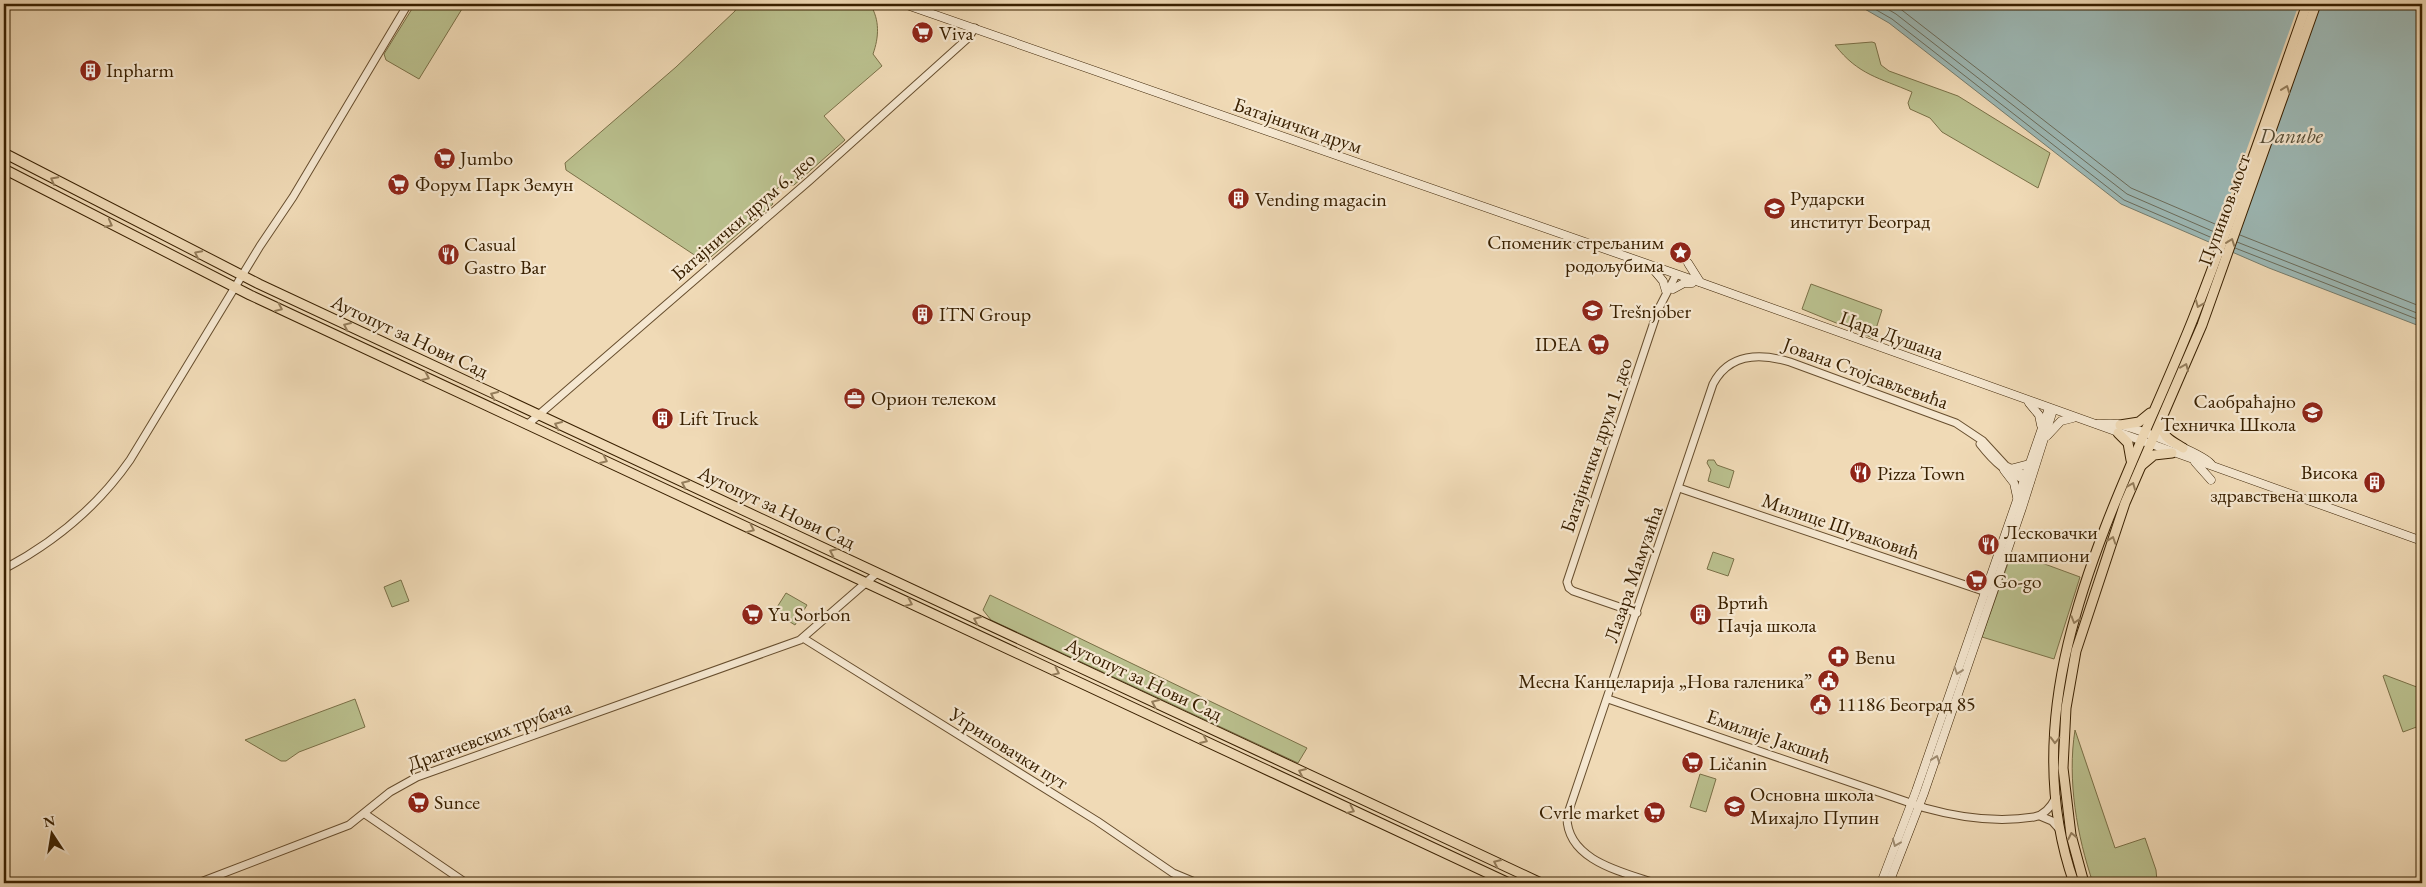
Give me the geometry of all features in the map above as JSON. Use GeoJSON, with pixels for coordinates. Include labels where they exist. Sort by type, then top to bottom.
{"type":"FeatureCollection","features":[{"type":"Feature","properties":{"kind":"main road","name":"Батајнички друм"},"geometry":{"type":"LineString","coordinates":[[904,4],[1679,276]]}},
{"type":"Feature","properties":{"kind":"main road","name":"Пупинов мост"},"geometry":{"type":"LineString","coordinates":[[2211,286],[2307,4]]}},
{"type":"Feature","properties":{"kind":"main road","name":"Пупинов мост"},"geometry":{"type":"LineString","coordinates":[[2211,286],[2316,4]]}},
{"type":"Feature","properties":{"kind":"main road","name":"Аутопут за Нови Сад"},"geometry":{"type":"LineString","coordinates":[[4,153],[242,276],[876,574],[1541,883]]}},
{"type":"Feature","properties":{"kind":"main road","name":"Аутопут за Нови Сад"},"geometry":{"type":"LineString","coordinates":[[4,169],[235,287],[1508,883]]}},
{"type":"Feature","properties":{"kind":"main road"},"geometry":{"type":"LineString","coordinates":[[1688,263],[1691,271],[1702,284]]}},
{"type":"Feature","properties":{"kind":"main road"},"geometry":{"type":"LineString","coordinates":[[1649,266],[1660,276],[1670,290],[1684,283],[1702,284]]}},
{"type":"Feature","properties":{"kind":"main road","name":"Цара Душана"},"geometry":{"type":"LineString","coordinates":[[1679,276],[2091,424],[2119,429],[2146,439],[2183,448],[2205,458],[2211,464]]}},
{"type":"Feature","properties":{"kind":"main road"},"geometry":{"type":"LineString","coordinates":[[2084,883],[2067,810],[2063,738],[2067,694],[2073,663],[2134,467],[2146,439],[2156,405],[2211,286]]}},
{"type":"Feature","properties":{"kind":"main road"},"geometry":{"type":"LineString","coordinates":[[2146,439],[2166,408],[2192,350],[2211,286]]}},
{"type":"Feature","properties":{"kind":"main road"},"geometry":{"type":"LineString","coordinates":[[2028,402],[2039,415],[2041,428]]}},
{"type":"Feature","properties":{"kind":"main road"},"geometry":{"type":"LineString","coordinates":[[2134,467],[2128,443],[2119,429],[2142,421],[2156,405]]}},
{"type":"Feature","properties":{"kind":"main road"},"geometry":{"type":"LineString","coordinates":[[2166,408],[2162,432],[2166,437],[2183,448]]}},
{"type":"Feature","properties":{"kind":"main road"},"geometry":{"type":"LineString","coordinates":[[1989,593],[2017,500],[2028,479],[2029,464],[2041,428],[2051,409]]}},
{"type":"Feature","properties":{"kind":"main road"},"geometry":{"type":"LineString","coordinates":[[2043,444],[2051,409]]}},
{"type":"Feature","properties":{"kind":"main road"},"geometry":{"type":"LineString","coordinates":[[1889,883],[2028,479],[2048,434],[2058,423],[2074,418]]}},
{"type":"Feature","properties":{"kind":"main road","name":"Цара Душана"},"geometry":{"type":"LineString","coordinates":[[2146,439],[2172,453],[2193,461],[2211,464],[2422,541]]}},
{"type":"Feature","properties":{"kind":"main road"},"geometry":{"type":"LineString","coordinates":[[2074,883],[2060,831],[2056,796],[2054,740],[2060,678],[2090,573],[2113,505],[2134,467],[2154,454],[2172,453]]}},
{"type":"Feature","properties":{"kind":"main road"},"geometry":{"type":"LineString","coordinates":[[2193,461],[2211,480]]}},
{"type":"Feature","properties":{"kind":"main road"},"geometry":{"type":"LineString","coordinates":[[2017,500],[2014,483],[2007,469],[2029,464]]}},
{"type":"Feature","properties":{"kind":"main road"},"geometry":{"type":"LineString","coordinates":[[2090,573],[2099,576]]}},
{"type":"Feature","properties":{"kind":"main road"},"geometry":{"type":"LineString","coordinates":[[1881,883],[1916,804]]}},
{"type":"Feature","properties":{"kind":"street"},"geometry":{"type":"LineString","coordinates":[[4,569],[24,558],[66,528],[122,472],[235,287],[293,197],[408,4]]}},
{"type":"Feature","properties":{"kind":"street","name":"Батајнички друм 6. део"},"geometry":{"type":"LineString","coordinates":[[527,425],[809,181],[967,40],[975,28]]}},
{"type":"Feature","properties":{"kind":"street","name":"Батајнички друм 1. део"},"geometry":{"type":"LineString","coordinates":[[1637,613],[1573,591],[1568,587],[1567,582],[1656,319],[1679,276]]}},
{"type":"Feature","properties":{"kind":"street","name":"Јована Стојсављевића"},"geometry":{"type":"LineString","coordinates":[[1679,488],[1715,381],[1733,363],[1751,356],[1766,356],[1790,362],[1870,389],[1956,423],[1974,435],[1989,456],[2007,469],[2028,479]]}},
{"type":"Feature","properties":{"kind":"street","name":"Милице Шуваковић"},"geometry":{"type":"LineString","coordinates":[[1679,488],[1989,593]]}},
{"type":"Feature","properties":{"kind":"street","name":"Лазара Мамузића"},"geometry":{"type":"LineString","coordinates":[[1655,883],[1600,864],[1578,845],[1567,826],[1568,811],[1679,488]]}},
{"type":"Feature","properties":{"kind":"street"},"geometry":{"type":"LineString","coordinates":[[803,638],[876,574]]}},
{"type":"Feature","properties":{"kind":"street","name":"Драгачевских трубача"},"geometry":{"type":"LineString","coordinates":[[198,883],[340,829],[365,814],[390,792],[417,777],[803,638]]}},
{"type":"Feature","properties":{"kind":"street","name":"Угриновачки пут"},"geometry":{"type":"LineString","coordinates":[[803,638],[1097,821],[1174,873],[1197,883]]}},
{"type":"Feature","properties":{"kind":"street","name":"Емилије Јакшић"},"geometry":{"type":"LineString","coordinates":[[1608,698],[1916,804],[1954,815],[1979,819],[2011,820],[2040,816]]}},
{"type":"Feature","properties":{"kind":"street"},"geometry":{"type":"LineString","coordinates":[[2056,796],[2050,808],[2040,816],[2050,820],[2060,831]]}},
{"type":"Feature","properties":{"kind":"street"},"geometry":{"type":"LineString","coordinates":[[365,814],[466,883]]}},
{"type":"Feature","properties":{"kind":"green space"},"geometry":{"type":"Polygon","coordinates":[[[415,4],[465,4],[419,79],[386,60],[384,54],[415,4]]]}},
{"type":"Feature","properties":{"kind":"green space"},"geometry":{"type":"Polygon","coordinates":[[[738,4],[870,4],[876,16],[878,29],[873,54],[882,66],[824,116],[845,140],[794,185],[782,185],[767,196],[773,204],[705,262],[566,170],[565,163],[676,67],[735,11],[738,4]]]}},
{"type":"Feature","properties":{"kind":"green space"},"geometry":{"type":"Polygon","coordinates":[[[1875,43],[1881,65],[1889,71],[1958,96],[2050,153],[2038,188],[1942,132],[1930,118],[1910,109],[1908,103],[1912,92],[1861,69],[1852,63],[1835,45],[1875,43]]]}},
{"type":"Feature","properties":{"kind":"green space"},"geometry":{"type":"Polygon","coordinates":[[[1811,284],[1882,310],[1873,338],[1802,309],[1811,284]]]}},
{"type":"Feature","properties":{"kind":"green space"},"geometry":{"type":"Polygon","coordinates":[[[1708,460],[1714,460],[1717,465],[1734,471],[1729,488],[1708,481],[1711,470],[1707,463],[1708,460]]]}},
{"type":"Feature","properties":{"kind":"green space"},"geometry":{"type":"Polygon","coordinates":[[[1713,552],[1734,559],[1728,576],[1707,569],[1713,552]]]}},
{"type":"Feature","properties":{"kind":"green space"},"geometry":{"type":"Polygon","coordinates":[[[2012,552],[2080,577],[2054,659],[1982,637],[2012,552]]]}},
{"type":"Feature","properties":{"kind":"green space"},"geometry":{"type":"Polygon","coordinates":[[[401,580],[409,601],[392,607],[384,587],[401,580]]]}},
{"type":"Feature","properties":{"kind":"green space"},"geometry":{"type":"Polygon","coordinates":[[[786,593],[807,605],[795,625],[774,612],[786,593]]]}},
{"type":"Feature","properties":{"kind":"green space"},"geometry":{"type":"Polygon","coordinates":[[[990,595],[1307,748],[1298,763],[991,620],[983,610],[990,595]]]}},
{"type":"Feature","properties":{"kind":"green space"},"geometry":{"type":"Polygon","coordinates":[[[2385,675],[2422,689],[2422,725],[2403,732],[2383,676],[2385,675]]]}},
{"type":"Feature","properties":{"kind":"green space"},"geometry":{"type":"Polygon","coordinates":[[[355,699],[365,727],[299,752],[286,761],[281,761],[245,740],[355,699]]]}},
{"type":"Feature","properties":{"kind":"green space"},"geometry":{"type":"Polygon","coordinates":[[[2075,730],[2115,848],[2145,838],[2156,870],[2157,881],[2093,883],[2082,846],[2075,808],[2072,768],[2075,730]]]}},
{"type":"Feature","properties":{"kind":"green space"},"geometry":{"type":"Polygon","coordinates":[[[1700,774],[1716,779],[1706,812],[1690,807],[1700,774]]]}},
{"type":"Feature","properties":{"kind":"water","name":"Danube"},"geometry":{"type":"Polygon","coordinates":[[[1856,4],[2422,4],[2422,327],[2269,268],[2121,204],[1889,23],[1856,4]]]}},
{"type":"Feature","properties":{"kind":"pier"},"geometry":{"type":"Polygon","coordinates":[[[2299,4],[2320,4],[2231,254],[2212,246],[2299,4]]]}},
{"type":"Feature","properties":{"kind":"place","name":"Viva"},"geometry":{"type":"Point","coordinates":[923,33]}},
{"type":"Feature","properties":{"kind":"place","name":"Inpharm"},"geometry":{"type":"Point","coordinates":[90,70]}},
{"type":"Feature","properties":{"kind":"place","name":"Jumbo"},"geometry":{"type":"Point","coordinates":[444,158]}},
{"type":"Feature","properties":{"kind":"place","name":"Форум Парк Земун"},"geometry":{"type":"Point","coordinates":[399,184]}},
{"type":"Feature","properties":{"kind":"place","name":"Vending magacin"},"geometry":{"type":"Point","coordinates":[1239,199]}},
{"type":"Feature","properties":{"kind":"place","name":"Рударски институт Београд"},"geometry":{"type":"Point","coordinates":[1774,209]}},
{"type":"Feature","properties":{"kind":"place","name":"Споменик стрељаним родољубима"},"geometry":{"type":"Point","coordinates":[1680,253]}},
{"type":"Feature","properties":{"kind":"place","name":"Casual Gastro Bar"},"geometry":{"type":"Point","coordinates":[448,255]}},
{"type":"Feature","properties":{"kind":"place","name":"Trešnjober"},"geometry":{"type":"Point","coordinates":[1593,311]}},
{"type":"Feature","properties":{"kind":"place","name":"ITN Group"},"geometry":{"type":"Point","coordinates":[923,314]}},
{"type":"Feature","properties":{"kind":"place","name":"IDEA"},"geometry":{"type":"Point","coordinates":[1598,344]}},
{"type":"Feature","properties":{"kind":"place","name":"Орион телеком"},"geometry":{"type":"Point","coordinates":[855,398]}},
{"type":"Feature","properties":{"kind":"place","name":"Саобраћајно Техничка Школа"},"geometry":{"type":"Point","coordinates":[2312,412]}},
{"type":"Feature","properties":{"kind":"place","name":"Lift Truck"},"geometry":{"type":"Point","coordinates":[663,418]}},
{"type":"Feature","properties":{"kind":"place","name":"Pizza Town"},"geometry":{"type":"Point","coordinates":[1861,473]}},
{"type":"Feature","properties":{"kind":"place","name":"Висока здравствена школа"},"geometry":{"type":"Point","coordinates":[2374,483]}},
{"type":"Feature","properties":{"kind":"place","name":"Лесковачки шампиони"},"geometry":{"type":"Point","coordinates":[1988,544]}},
{"type":"Feature","properties":{"kind":"place","name":"Go-go"},"geometry":{"type":"Point","coordinates":[1977,581]}},
{"type":"Feature","properties":{"kind":"place","name":"Yu Sorbon"},"geometry":{"type":"Point","coordinates":[752,614]}},
{"type":"Feature","properties":{"kind":"place","name":"Вртић Пачја школа"},"geometry":{"type":"Point","coordinates":[1701,614]}},
{"type":"Feature","properties":{"kind":"place","name":"Benu"},"geometry":{"type":"Point","coordinates":[1839,657]}},
{"type":"Feature","properties":{"kind":"place","name":"Месна Канцеларија „Нова галеника”"},"geometry":{"type":"Point","coordinates":[1828,681]}},
{"type":"Feature","properties":{"kind":"place","name":"11186 Београд 85"},"geometry":{"type":"Point","coordinates":[1821,704]}},
{"type":"Feature","properties":{"kind":"place","name":"Ličanin"},"geometry":{"type":"Point","coordinates":[1693,763]}},
{"type":"Feature","properties":{"kind":"place","name":"Sunce"},"geometry":{"type":"Point","coordinates":[418,802]}},
{"type":"Feature","properties":{"kind":"place","name":"Основна школа Михајло Пупин"},"geometry":{"type":"Point","coordinates":[1734,806]}},
{"type":"Feature","properties":{"kind":"place","name":"Cvrle market"},"geometry":{"type":"Point","coordinates":[1655,812]}}]}
